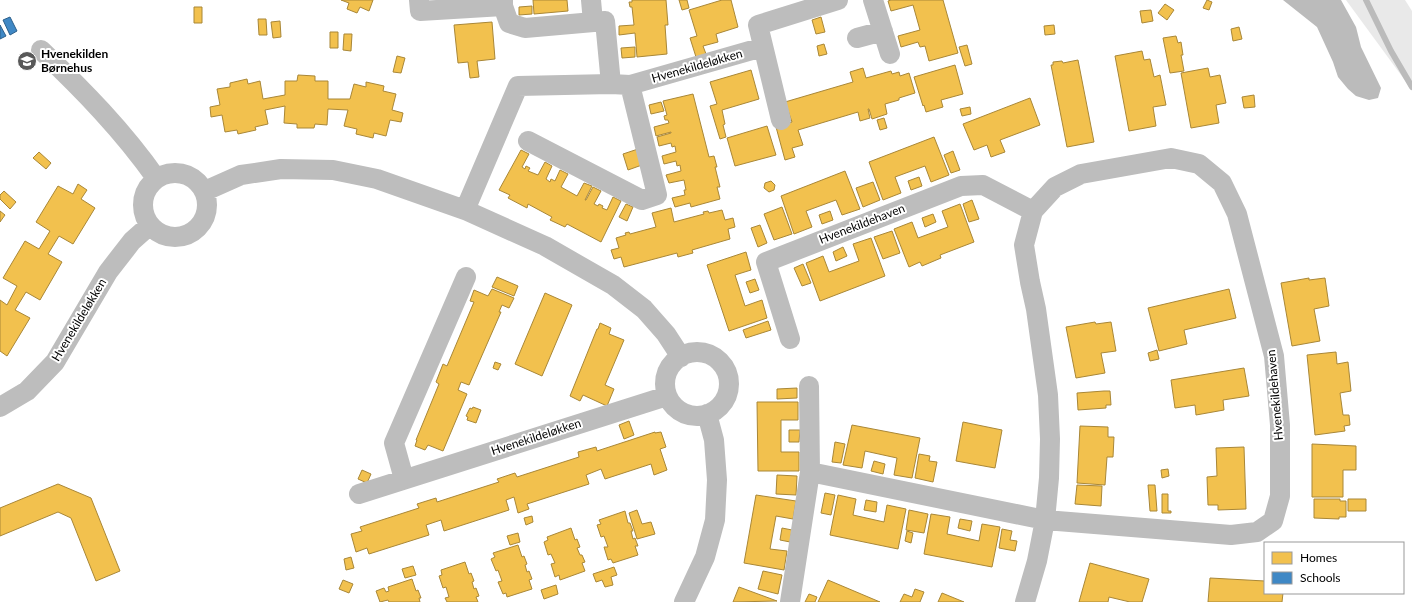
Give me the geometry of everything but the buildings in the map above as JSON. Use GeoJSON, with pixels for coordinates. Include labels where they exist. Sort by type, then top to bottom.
{"type":"FeatureCollection","features":[{"type":"Feature","properties":{"kind":"street"},"geometry":{"type":"LineString","coordinates":[[419,0],[420,11],[503,3],[509,23],[525,28],[605,21],[611,84]]}},
{"type":"Feature","properties":{"kind":"street"},"geometry":{"type":"LineString","coordinates":[[591,0],[593,22]]}},
{"type":"Feature","properties":{"kind":"street"},"geometry":{"type":"LineString","coordinates":[[781,120],[758,25],[838,0]]}},
{"type":"Feature","properties":{"kind":"street"},"geometry":{"type":"LineString","coordinates":[[874,0],[890,54]]}},
{"type":"Feature","properties":{"kind":"street"},"geometry":{"type":"LineString","coordinates":[[857,38],[883,31]]}},
{"type":"Feature","properties":{"kind":"street","name":"Hvenekildeløkken"},"geometry":{"type":"LineString","coordinates":[[465,210],[518,86],[630,85],[763,47]]}},
{"type":"Feature","properties":{"kind":"street"},"geometry":{"type":"LineString","coordinates":[[41,50],[80,87],[138,152],[156,178]]}},
{"type":"Feature","properties":{"kind":"street"},"geometry":{"type":"LineString","coordinates":[[528,141],[642,200],[657,195],[630,85]]}},
{"type":"Feature","properties":{"kind":"street","name":"Hvenekildehaven"},"geometry":{"type":"LineString","coordinates":[[810,472],[1045,520],[1230,535],[1258,532],[1273,521],[1280,496],[1280,425],[1274,356],[1237,214],[1222,183],[1199,164],[1171,158],[1081,174],[1055,187],[1033,211],[1024,244],[1036,308],[1048,395],[1050,438],[1045,520],[1037,561],[1025,602]]}},
{"type":"Feature","properties":{"kind":"street"},"geometry":{"type":"LineString","coordinates":[[205,191],[241,175],[281,169],[333,170],[377,179],[465,210],[545,246],[612,285],[644,309],[666,334],[681,357]]}},
{"type":"Feature","properties":{"kind":"street"},"geometry":{"type":"LineString","coordinates":[[170,172],[184,173],[196,179],[205,191],[208,202],[207,213],[201,224],[193,232],[182,236],[170,237],[159,233],[150,225],[144,213],[143,200],[148,188],[156,178],[170,172]]}},
{"type":"Feature","properties":{"kind":"street","name":"Hvenekildehaven"},"geometry":{"type":"LineString","coordinates":[[790,339],[766,262],[961,186],[983,185],[1033,211]]}},
{"type":"Feature","properties":{"kind":"street","name":"Hvenekildeløkken"},"geometry":{"type":"LineString","coordinates":[[0,408],[27,391],[55,362],[108,272],[132,241],[150,225]]}},
{"type":"Feature","properties":{"kind":"street"},"geometry":{"type":"LineString","coordinates":[[404,479],[394,443],[466,277]]}},
{"type":"Feature","properties":{"kind":"street"},"geometry":{"type":"LineString","coordinates":[[690,353],[709,355],[717,360],[723,367],[727,375],[727,394],[722,403],[715,410],[707,414],[697,416],[683,413],[672,404],[667,396],[665,387],[666,378],[671,366],[681,357],[690,353]]}},
{"type":"Feature","properties":{"kind":"street"},"geometry":{"type":"LineString","coordinates":[[790,602],[810,472],[809,386]]}},
{"type":"Feature","properties":{"kind":"street","name":"Hvenekildeløkken"},"geometry":{"type":"LineString","coordinates":[[358,494],[667,396]]}},
{"type":"Feature","properties":{"kind":"street"},"geometry":{"type":"LineString","coordinates":[[684,602],[704,557],[715,520],[717,480],[714,440],[707,414]]}},
{"type":"Feature","properties":{"kind":"shaded area"},"geometry":{"type":"Polygon","coordinates":[[[1283,0],[1341,0],[1356,27],[1361,47],[1381,88],[1378,98],[1369,100],[1356,96],[1348,89],[1338,77],[1317,27],[1283,0]]]}},
{"type":"Feature","properties":{"kind":"shaded area"},"geometry":{"type":"Polygon","coordinates":[[[1346,0],[1405,0],[1412,11],[1412,90],[1346,0]]]}},
{"type":"Feature","properties":{"kind":"waterway"},"geometry":{"type":"LineString","coordinates":[[1366,0],[1391,51],[1412,87]]}},
{"type":"Feature","properties":{"kind":"place","name":"Hvenekilden Børnehus"},"geometry":{"type":"Point","coordinates":[27,61]}}]}
